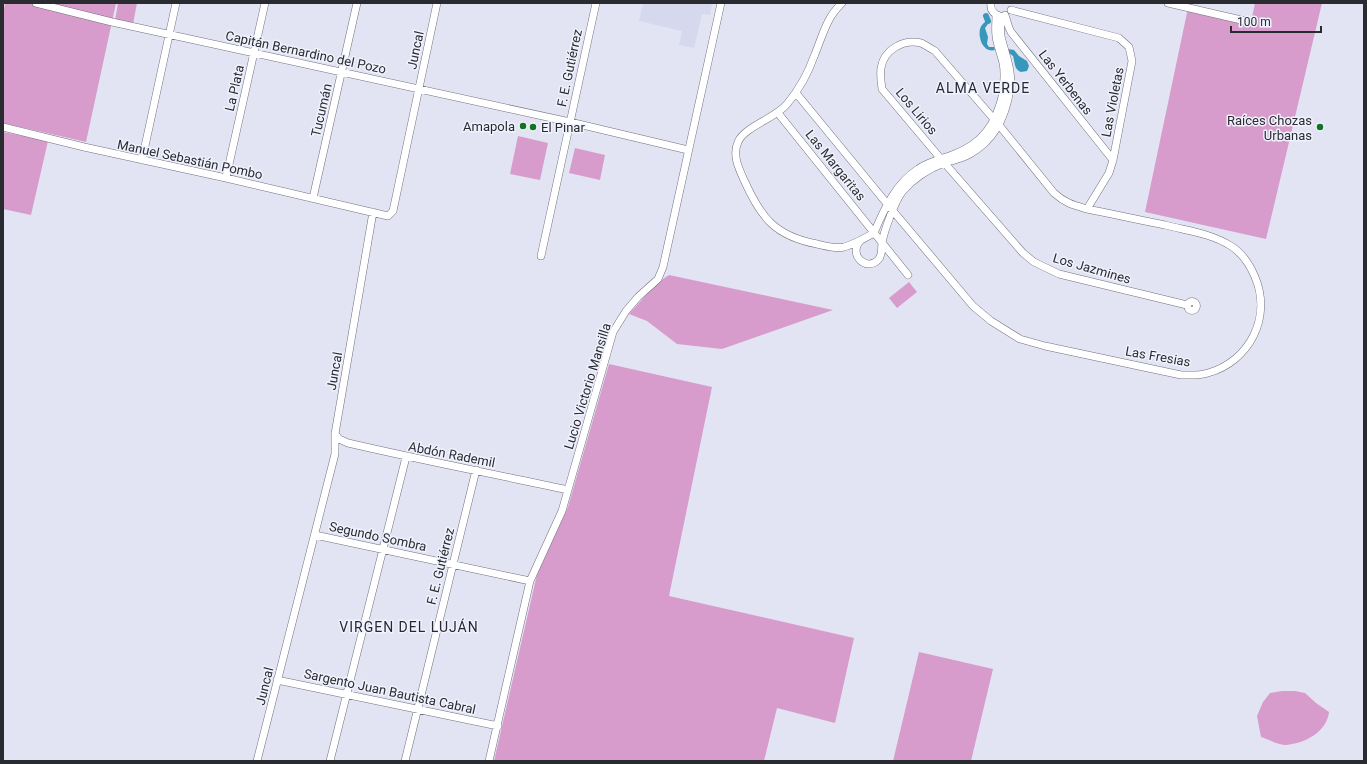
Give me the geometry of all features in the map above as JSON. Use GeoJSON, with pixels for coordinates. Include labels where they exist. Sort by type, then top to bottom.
{"type":"FeatureCollection","features":[{"type":"Feature","properties":{"kind":"street","name":"Capitán Bernardino del Pozo"},"geometry":{"type":"LineString","coordinates":[[36,3],[112,22],[570,122],[688,150]]}},
{"type":"Feature","properties":{"kind":"street"},"geometry":{"type":"LineString","coordinates":[[142,160],[176,3]]}},
{"type":"Feature","properties":{"kind":"street","name":"La Plata"},"geometry":{"type":"LineString","coordinates":[[226,178],[265,3]]}},
{"type":"Feature","properties":{"kind":"street","name":"Tucumán"},"geometry":{"type":"LineString","coordinates":[[313,198],[357,3]]}},
{"type":"Feature","properties":{"kind":"street","name":"Juncal"},"geometry":{"type":"LineString","coordinates":[[257,761],[335,454],[335,434],[373,212],[388,216],[393,211],[437,3]]}},
{"type":"Feature","properties":{"kind":"street","name":"F. E. Gutiérrez"},"geometry":{"type":"LineString","coordinates":[[541,256],[596,3]]}},
{"type":"Feature","properties":{"kind":"street","name":"Lucio Victorio Mansilla"},"geometry":{"type":"LineString","coordinates":[[489,761],[530,580],[562,511],[613,332],[626,311],[638,297],[658,279],[663,267],[721,3]]}},
{"type":"Feature","properties":{"kind":"street"},"geometry":{"type":"LineString","coordinates":[[842,3],[830,19],[808,71],[796,93],[778,113],[746,133],[738,142],[735,153],[741,174],[760,210],[772,225],[793,238],[833,247],[843,247],[874,233],[896,190],[918,168],[970,154],[991,137],[1004,115],[1010,89],[1011,72],[1001,37],[1005,12]]}},
{"type":"Feature","properties":{"kind":"street","name":"Las Yerbenas"},"geometry":{"type":"LineString","coordinates":[[991,3],[992,11],[1005,12],[1011,32],[1113,160]]}},
{"type":"Feature","properties":{"kind":"street"},"geometry":{"type":"LineString","coordinates":[[1168,3],[1250,22]]}},
{"type":"Feature","properties":{"kind":"street"},"geometry":{"type":"LineString","coordinates":[[882,245],[872,238],[863,239],[856,247],[859,259],[866,264],[878,260],[893,211],[901,193],[922,174],[967,149],[978,141],[988,130],[998,112],[1004,75],[1003,63],[996,37],[1005,12]]}},
{"type":"Feature","properties":{"kind":"street","name":"Las Violetas"},"geometry":{"type":"LineString","coordinates":[[1005,12],[1119,38],[1129,47],[1132,61],[1113,160],[1109,172],[1087,209]]}},
{"type":"Feature","properties":{"kind":"street","name":"Los Lirios"},"geometry":{"type":"LineString","coordinates":[[943,161],[882,89],[880,78],[881,66],[888,52],[898,45],[910,42],[923,44],[935,51],[994,119]]}},
{"type":"Feature","properties":{"kind":"street","name":"Las Margaritas"},"geometry":{"type":"LineString","coordinates":[[796,93],[888,204]]}},
{"type":"Feature","properties":{"kind":"street","name":"Las Margaritas"},"geometry":{"type":"LineString","coordinates":[[778,113],[874,233]]}},
{"type":"Feature","properties":{"kind":"street","name":"Las Fresias"},"geometry":{"type":"LineString","coordinates":[[888,204],[973,306],[991,321],[1020,339],[1045,346],[1181,375],[1209,373],[1228,365],[1242,353],[1251,342],[1258,325],[1261,308],[1259,286],[1253,272],[1243,257],[1232,247],[1210,235],[1087,209],[1070,204],[1058,197],[994,119]]}},
{"type":"Feature","properties":{"kind":"street","name":"Manuel Sebastián Pombo"},"geometry":{"type":"LineString","coordinates":[[3,128],[373,212]]}},
{"type":"Feature","properties":{"kind":"street","name":"Los Jazmines"},"geometry":{"type":"LineString","coordinates":[[943,161],[1023,253],[1034,262],[1059,274],[1187,305]]}},
{"type":"Feature","properties":{"kind":"street"},"geometry":{"type":"LineString","coordinates":[[874,233],[882,245],[908,275]]}},
{"type":"Feature","properties":{"kind":"street","name":"Abdón Rademil"},"geometry":{"type":"LineString","coordinates":[[335,434],[339,439],[348,443],[406,457],[476,470],[568,490]]}},
{"type":"Feature","properties":{"kind":"street"},"geometry":{"type":"LineString","coordinates":[[330,761],[384,550],[406,457]]}},
{"type":"Feature","properties":{"kind":"street","name":"F. E. Gutiérrez"},"geometry":{"type":"LineString","coordinates":[[405,761],[476,470]]}},
{"type":"Feature","properties":{"kind":"street","name":"Segundo Sombra"},"geometry":{"type":"LineString","coordinates":[[315,536],[530,580]]}},
{"type":"Feature","properties":{"kind":"street","name":"Sargento Juan Bautista Cabral"},"geometry":{"type":"LineString","coordinates":[[278,680],[498,726]]}},
{"type":"Feature","properties":{"kind":"shaded area"},"geometry":{"type":"Polygon","coordinates":[[[5,3],[116,3],[86,142],[3,123],[3,15],[5,3]]]}},
{"type":"Feature","properties":{"kind":"shaded area"},"geometry":{"type":"Polygon","coordinates":[[[118,3],[137,3],[133,24],[115,21],[118,3]]]}},
{"type":"Feature","properties":{"kind":"shaded area"},"geometry":{"type":"Polygon","coordinates":[[[643,3],[712,3],[710,15],[702,14],[694,48],[679,45],[682,31],[639,21],[643,3]]]}},
{"type":"Feature","properties":{"kind":"shaded area"},"geometry":{"type":"Polygon","coordinates":[[[1255,3],[1322,3],[1266,239],[1145,212],[1188,8],[1251,22],[1255,3]]]}},
{"type":"Feature","properties":{"kind":"shaded area"},"geometry":{"type":"Polygon","coordinates":[[[3,132],[48,141],[31,215],[3,209],[3,132]]]}},
{"type":"Feature","properties":{"kind":"shaded area"},"geometry":{"type":"Polygon","coordinates":[[[518,136],[548,143],[540,180],[510,174],[518,136]]]}},
{"type":"Feature","properties":{"kind":"shaded area"},"geometry":{"type":"Polygon","coordinates":[[[575,148],[605,155],[600,180],[569,173],[575,148]]]}},
{"type":"Feature","properties":{"kind":"shaded area"},"geometry":{"type":"Polygon","coordinates":[[[669,275],[833,310],[722,349],[677,344],[647,321],[629,314],[657,283],[669,275]]]}},
{"type":"Feature","properties":{"kind":"shaded area"},"geometry":{"type":"Polygon","coordinates":[[[909,282],[917,292],[897,308],[889,298],[909,282]]]}},
{"type":"Feature","properties":{"kind":"shaded area"},"geometry":{"type":"Polygon","coordinates":[[[609,364],[712,387],[669,596],[854,638],[835,723],[777,708],[764,761],[494,761],[538,570],[568,507],[609,364]]]}},
{"type":"Feature","properties":{"kind":"shaded area"},"geometry":{"type":"Polygon","coordinates":[[[919,652],[993,669],[971,761],[893,761],[919,652]]]}},
{"type":"Feature","properties":{"kind":"shaded area"},"geometry":{"type":"Polygon","coordinates":[[[1282,691],[1305,693],[1329,712],[1324,725],[1313,736],[1300,742],[1285,745],[1261,737],[1257,716],[1263,702],[1270,693],[1282,691]]]}},
{"type":"Feature","properties":{"kind":"water"},"geometry":{"type":"Polygon","coordinates":[[[986,21],[989,21],[985,28],[988,37],[987,44],[989,47],[994,47],[995,50],[987,49],[982,44],[980,29],[986,21]]]}},
{"type":"Feature","properties":{"kind":"water"},"geometry":{"type":"Polygon","coordinates":[[[1008,49],[1014,50],[1019,56],[1027,61],[1029,66],[1027,71],[1021,72],[1017,70],[1013,56],[1009,53],[1008,49]]]}},
{"type":"Feature","properties":{"kind":"waterway"},"geometry":{"type":"LineString","coordinates":[[986,16],[988,21]]}},
{"type":"Feature","properties":{"kind":"place","name":"Amapola"},"geometry":{"type":"Point","coordinates":[523,126]}},
{"type":"Feature","properties":{"kind":"place","name":"El Pinar"},"geometry":{"type":"Point","coordinates":[533,127]}},
{"type":"Feature","properties":{"kind":"place","name":"Raíces Chozas Urbanas"},"geometry":{"type":"Point","coordinates":[1320,127]}},
{"type":"Feature","properties":{"kind":"district","name":"ALMA VERDE"},"geometry":{"type":"Point","coordinates":[983,88]}},
{"type":"Feature","properties":{"kind":"district","name":"VIRGEN DEL LUJÁN"},"geometry":{"type":"Point","coordinates":[409,627]}}]}
